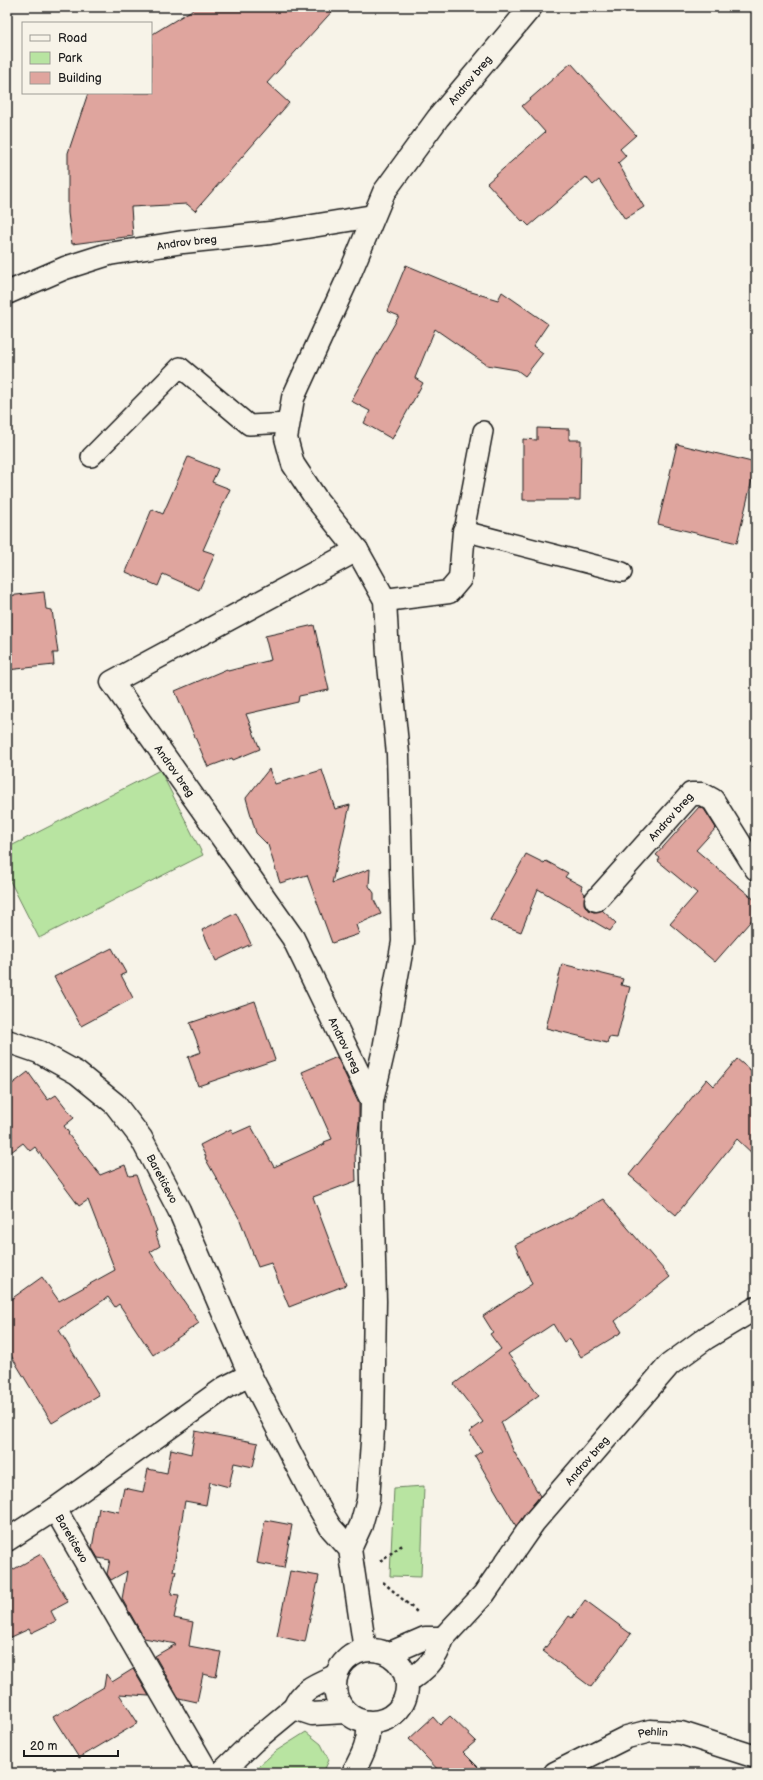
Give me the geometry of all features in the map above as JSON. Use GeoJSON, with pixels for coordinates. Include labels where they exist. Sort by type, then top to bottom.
{"type":"FeatureCollection","features":[{"type":"Feature","properties":{"kind":"street","name":"Androv breg"},"geometry":{"type":"LineString","coordinates":[[350,1549],[361,1525],[368,1500],[373,1426],[375,1301],[371,1140],[372,1101],[384,1049],[403,942],[398,754],[388,655],[385,600],[357,550],[316,500],[293,464],[286,438],[293,398],[348,278],[384,192],[438,118],[531,7]]}},
{"type":"Feature","properties":{"kind":"street","name":"Androv breg"},"geometry":{"type":"LineString","coordinates":[[7,293],[65,268],[109,254],[183,242],[270,233],[373,216]]}},
{"type":"Feature","properties":{"kind":"street"},"geometry":{"type":"LineString","coordinates":[[385,600],[449,592],[460,579],[464,531]]}},
{"type":"Feature","properties":{"kind":"street","name":"Androv breg"},"geometry":{"type":"LineString","coordinates":[[357,550],[112,682],[293,938],[372,1101]]}},
{"type":"Feature","properties":{"kind":"street","name":"Androv breg"},"geometry":{"type":"LineString","coordinates":[[596,900],[691,794],[702,794],[712,800],[756,869]]}},
{"type":"Feature","properties":{"kind":"street","name":"Baretićevo"},"geometry":{"type":"LineString","coordinates":[[7,1041],[39,1052],[77,1073],[115,1104],[140,1138],[179,1210],[250,1375],[331,1528],[350,1549]]}},
{"type":"Feature","properties":{"kind":"street","name":"Androv breg"},"geometry":{"type":"LineString","coordinates":[[407,1682],[426,1669],[438,1653],[443,1638],[484,1594],[534,1522],[669,1365],[706,1338],[756,1308]]}},
{"type":"Feature","properties":{"kind":"street","name":"Baretićevo"},"geometry":{"type":"LineString","coordinates":[[208,1773],[55,1509],[226,1387],[250,1375]]}},
{"type":"Feature","properties":{"kind":"street"},"geometry":{"type":"LineString","coordinates":[[7,1540],[55,1509]]}},
{"type":"Feature","properties":{"kind":"street"},"geometry":{"type":"LineString","coordinates":[[350,1549],[366,1650]]}},
{"type":"Feature","properties":{"kind":"street"},"geometry":{"type":"LineString","coordinates":[[388,1654],[425,1638],[443,1638]]}},
{"type":"Feature","properties":{"kind":"street"},"geometry":{"type":"LineString","coordinates":[[374,1649],[388,1654],[396,1660],[404,1670],[407,1682],[406,1695],[401,1707],[392,1716],[381,1721],[368,1722],[356,1719],[345,1712],[338,1701],[334,1689],[335,1676],[341,1665],[350,1656],[366,1650],[374,1649]]}},
{"type":"Feature","properties":{"kind":"street"},"geometry":{"type":"LineString","coordinates":[[221,1773],[254,1741],[294,1708],[299,1697],[311,1687],[335,1676]]}},
{"type":"Feature","properties":{"kind":"street"},"geometry":{"type":"LineString","coordinates":[[294,1708],[312,1714],[345,1712]]}},
{"type":"Feature","properties":{"kind":"street"},"geometry":{"type":"LineString","coordinates":[[353,1773],[366,1746],[369,1733],[368,1722]]}},
{"type":"Feature","properties":{"kind":"street","name":"Pehlin"},"geometry":{"type":"LineString","coordinates":[[555,1773],[627,1737],[650,1731],[681,1732],[756,1757]]}},
{"type":"Feature","properties":{"kind":"lane"},"geometry":{"type":"LineString","coordinates":[[91,458],[180,367],[249,425],[289,423]]}},
{"type":"Feature","properties":{"kind":"lane"},"geometry":{"type":"LineString","coordinates":[[482,431],[464,531],[622,572]]}},
{"type":"Feature","properties":{"kind":"path"},"geometry":{"type":"LineString","coordinates":[[378,1564],[381,1559],[404,1544]]}},
{"type":"Feature","properties":{"kind":"path"},"geometry":{"type":"LineString","coordinates":[[382,1581],[422,1616]]}},
{"type":"Feature","properties":{"kind":"green space"},"geometry":{"type":"Polygon","coordinates":[[[160,770],[203,855],[39,938],[7,875],[7,848],[160,770]]]}},
{"type":"Feature","properties":{"kind":"green space"},"geometry":{"type":"Polygon","coordinates":[[[424,1486],[421,1577],[390,1576],[394,1488],[424,1486]]]}},
{"type":"Feature","properties":{"kind":"green space"},"geometry":{"type":"Polygon","coordinates":[[[306,1732],[321,1744],[329,1760],[323,1773],[251,1773],[276,1751],[306,1732]]]}},
{"type":"Feature","properties":{"kind":"building"},"geometry":{"type":"Polygon","coordinates":[[[197,7],[336,7],[267,83],[289,103],[195,211],[187,204],[131,207],[133,236],[72,244],[68,213],[68,153],[88,94],[152,94],[152,34],[197,7]]]}},
{"type":"Feature","properties":{"kind":"building"},"geometry":{"type":"Polygon","coordinates":[[[571,63],[636,135],[620,149],[626,156],[618,163],[644,207],[625,219],[599,180],[593,185],[586,177],[529,226],[523,220],[522,221],[487,183],[545,132],[522,106],[571,63]]]}},
{"type":"Feature","properties":{"kind":"building"},"geometry":{"type":"Polygon","coordinates":[[[406,265],[468,291],[498,300],[502,292],[548,324],[533,346],[543,353],[525,376],[517,370],[487,365],[435,329],[415,378],[423,383],[392,439],[364,423],[370,411],[351,401],[399,316],[387,311],[406,265]]]}},
{"type":"Feature","properties":{"kind":"building"},"geometry":{"type":"Polygon","coordinates":[[[537,428],[569,429],[569,440],[581,440],[580,500],[523,500],[523,439],[537,440],[537,428]]]}},
{"type":"Feature","properties":{"kind":"building"},"geometry":{"type":"Polygon","coordinates":[[[677,444],[756,463],[737,543],[658,524],[677,444]]]}},
{"type":"Feature","properties":{"kind":"building"},"geometry":{"type":"Polygon","coordinates":[[[188,457],[218,469],[212,482],[230,489],[203,550],[215,554],[199,590],[163,574],[158,586],[126,572],[152,509],[163,514],[188,457]]]}},
{"type":"Feature","properties":{"kind":"building"},"geometry":{"type":"Polygon","coordinates":[[[44,592],[46,609],[52,610],[58,653],[53,653],[54,665],[7,670],[7,596],[44,592]]]}},
{"type":"Feature","properties":{"kind":"building"},"geometry":{"type":"Polygon","coordinates":[[[314,625],[329,690],[299,696],[298,702],[246,714],[260,749],[233,760],[232,758],[208,767],[175,691],[227,669],[228,671],[271,660],[265,636],[314,625]]]}},
{"type":"Feature","properties":{"kind":"building"},"geometry":{"type":"Polygon","coordinates":[[[269,769],[275,784],[322,770],[335,809],[350,805],[332,883],[370,869],[369,886],[374,893],[374,900],[381,914],[356,925],[359,934],[332,943],[307,875],[280,883],[268,845],[256,833],[246,798],[269,769]]]}},
{"type":"Feature","properties":{"kind":"building"},"geometry":{"type":"Polygon","coordinates":[[[699,807],[704,809],[716,828],[696,850],[756,901],[756,915],[715,962],[670,924],[697,893],[658,861],[660,858],[656,855],[699,807]]]}},
{"type":"Feature","properties":{"kind":"building"},"geometry":{"type":"Polygon","coordinates":[[[526,854],[544,863],[546,861],[568,873],[565,877],[582,886],[581,889],[585,894],[584,904],[587,909],[594,912],[602,910],[616,923],[610,931],[538,889],[521,932],[490,920],[526,854]]]}},
{"type":"Feature","properties":{"kind":"building"},"geometry":{"type":"Polygon","coordinates":[[[236,913],[251,944],[216,961],[202,930],[236,913]]]}},
{"type":"Feature","properties":{"kind":"building"},"geometry":{"type":"Polygon","coordinates":[[[112,948],[126,973],[121,975],[133,998],[81,1026],[54,977],[112,948]]]}},
{"type":"Feature","properties":{"kind":"building"},"geometry":{"type":"Polygon","coordinates":[[[562,964],[623,979],[621,985],[630,987],[617,1038],[609,1037],[607,1043],[546,1028],[562,964]]]}},
{"type":"Feature","properties":{"kind":"building"},"geometry":{"type":"Polygon","coordinates":[[[255,1001],[275,1060],[198,1086],[188,1057],[201,1052],[190,1023],[255,1001]]]}},
{"type":"Feature","properties":{"kind":"building"},"geometry":{"type":"Polygon","coordinates":[[[337,1057],[359,1104],[359,1123],[355,1153],[356,1181],[313,1197],[346,1285],[289,1307],[271,1263],[258,1267],[240,1220],[205,1158],[206,1157],[200,1145],[231,1129],[233,1134],[251,1126],[274,1167],[325,1144],[324,1142],[332,1139],[302,1072],[337,1057]]]}},
{"type":"Feature","properties":{"kind":"building"},"geometry":{"type":"Polygon","coordinates":[[[737,1059],[756,1075],[756,1157],[737,1139],[676,1215],[629,1175],[707,1079],[714,1086],[737,1059]]]}},
{"type":"Feature","properties":{"kind":"building"},"geometry":{"type":"Polygon","coordinates":[[[28,1072],[48,1100],[56,1095],[74,1118],[64,1126],[69,1133],[68,1134],[100,1175],[125,1165],[129,1176],[136,1175],[157,1231],[155,1232],[160,1246],[150,1252],[199,1323],[153,1355],[119,1304],[115,1307],[108,1297],[59,1330],[99,1395],[52,1423],[7,1349],[7,1302],[42,1277],[59,1301],[115,1270],[88,1200],[79,1206],[35,1147],[30,1151],[23,1143],[7,1155],[7,1088],[28,1072]]]}},
{"type":"Feature","properties":{"kind":"building"},"geometry":{"type":"Polygon","coordinates":[[[603,1199],[670,1277],[615,1321],[622,1332],[581,1357],[569,1338],[564,1342],[553,1324],[508,1354],[539,1395],[501,1422],[513,1450],[540,1496],[516,1526],[475,1456],[482,1451],[469,1432],[483,1422],[454,1384],[501,1349],[490,1334],[493,1332],[483,1316],[532,1284],[515,1245],[578,1214],[603,1199]]]}},
{"type":"Feature","properties":{"kind":"building"},"geometry":{"type":"Polygon","coordinates":[[[195,1431],[258,1443],[253,1467],[234,1463],[229,1487],[210,1482],[206,1505],[185,1501],[173,1571],[176,1571],[171,1594],[179,1595],[174,1618],[193,1622],[189,1646],[221,1652],[216,1677],[203,1674],[197,1702],[179,1698],[155,1656],[176,1644],[144,1638],[122,1599],[127,1571],[111,1580],[107,1574],[110,1560],[98,1558],[92,1548],[99,1508],[119,1512],[124,1488],[143,1492],[148,1469],[167,1473],[171,1449],[191,1454],[195,1431]]]}},
{"type":"Feature","properties":{"kind":"building"},"geometry":{"type":"Polygon","coordinates":[[[265,1520],[292,1525],[284,1568],[257,1563],[265,1520]]]}},
{"type":"Feature","properties":{"kind":"building"},"geometry":{"type":"Polygon","coordinates":[[[41,1554],[68,1602],[51,1611],[56,1621],[31,1633],[29,1629],[7,1639],[7,1573],[41,1554]]]}},
{"type":"Feature","properties":{"kind":"building"},"geometry":{"type":"Polygon","coordinates":[[[290,1571],[319,1576],[305,1642],[277,1636],[290,1571]]]}},
{"type":"Feature","properties":{"kind":"building"},"geometry":{"type":"Polygon","coordinates":[[[585,1600],[631,1634],[591,1687],[543,1651],[569,1616],[572,1618],[585,1600]]]}},
{"type":"Feature","properties":{"kind":"building"},"geometry":{"type":"Polygon","coordinates":[[[133,1669],[149,1696],[119,1694],[138,1723],[79,1758],[53,1717],[104,1687],[106,1674],[112,1682],[133,1669]]]}},
{"type":"Feature","properties":{"kind":"building"},"geometry":{"type":"Polygon","coordinates":[[[450,1716],[476,1741],[463,1752],[484,1773],[441,1773],[409,1739],[433,1717],[440,1725],[450,1716]]]}}]}
